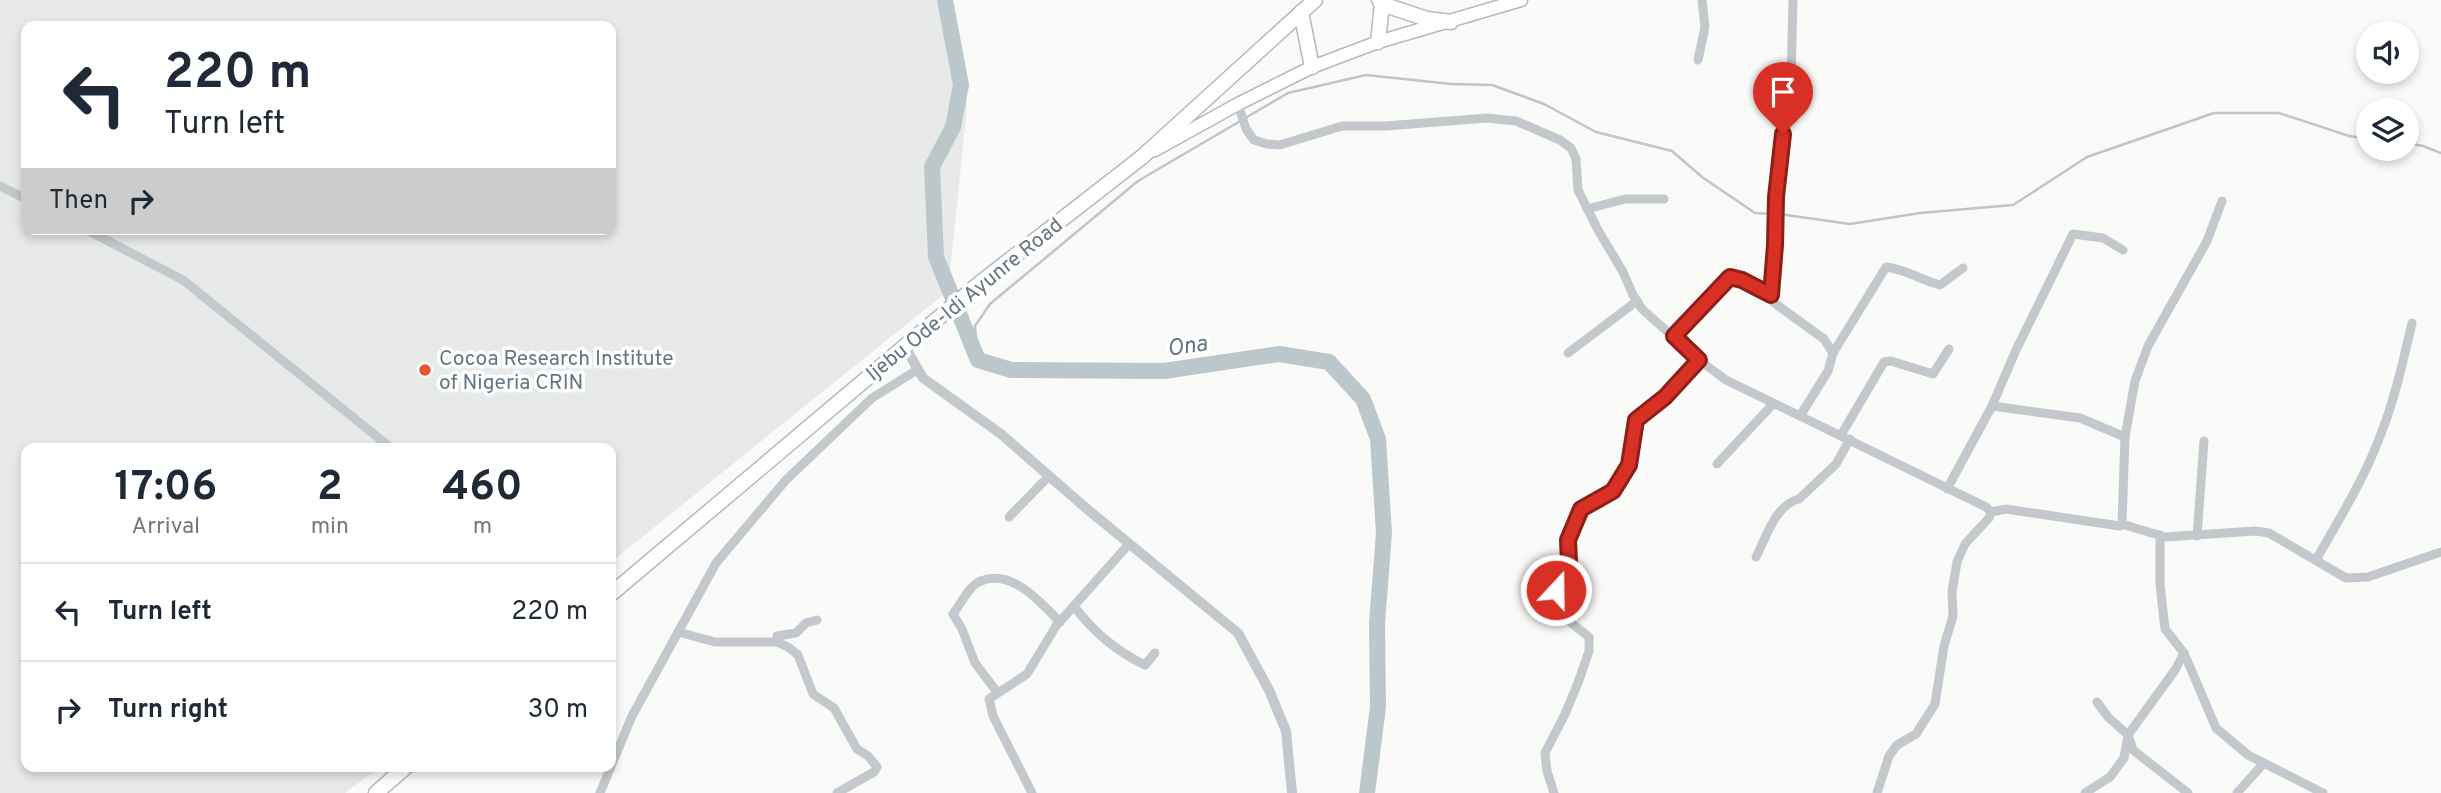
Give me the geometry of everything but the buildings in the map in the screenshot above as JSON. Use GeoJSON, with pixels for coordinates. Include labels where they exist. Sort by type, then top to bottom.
{"type":"FeatureCollection","features":[{"type":"Feature","properties":{"kind":"main road","name":"Ijebu Ode-Idi Ayunre Road"},"geometry":{"type":"LineString","coordinates":[[616,588],[980,283],[1142,157],[1315,0]]}},
{"type":"Feature","properties":{"kind":"main road"},"geometry":{"type":"LineString","coordinates":[[1142,157],[1239,110],[1312,67],[1378,42],[1521,0]]}},
{"type":"Feature","properties":{"kind":"main road"},"geometry":{"type":"LineString","coordinates":[[1378,42],[1389,3],[1427,19],[1451,22]]}},
{"type":"Feature","properties":{"kind":"main road"},"geometry":{"type":"LineString","coordinates":[[1301,12],[1303,34],[1312,67]]}},
{"type":"Feature","properties":{"kind":"main road"},"geometry":{"type":"LineString","coordinates":[[376,793],[400,772]]}},
{"type":"Feature","properties":{"kind":"street"},"geometry":{"type":"LineString","coordinates":[[1698,60],[1705,27],[1702,0]]}},
{"type":"Feature","properties":{"kind":"street"},"geometry":{"type":"LineString","coordinates":[[1793,0],[1791,82],[1776,197],[1771,295],[1773,302],[1824,339],[1833,354]]}},
{"type":"Feature","properties":{"kind":"street"},"geometry":{"type":"LineString","coordinates":[[1239,110],[1246,129],[1259,143],[1280,145],[1342,126],[1424,124],[1487,118],[1516,121],[1560,140],[1572,148],[1576,159],[1578,190],[1642,309],[1699,360],[1727,380],[1773,404],[1850,439],[1986,507],[1991,512]]}},
{"type":"Feature","properties":{"kind":"street"},"geometry":{"type":"LineString","coordinates":[[0,186],[21,196]]}},
{"type":"Feature","properties":{"kind":"street"},"geometry":{"type":"LineString","coordinates":[[1587,209],[1625,199],[1664,199]]}},
{"type":"Feature","properties":{"kind":"street"},"geometry":{"type":"LineString","coordinates":[[2122,524],[2125,437],[2135,381],[2148,346],[2207,241],[2222,201]]}},
{"type":"Feature","properties":{"kind":"street"},"geometry":{"type":"LineString","coordinates":[[1947,489],[1992,406],[2016,350],[2073,234],[2103,238],[2123,250]]}},
{"type":"Feature","properties":{"kind":"street"},"geometry":{"type":"LineString","coordinates":[[97,235],[183,280],[385,443]]}},
{"type":"Feature","properties":{"kind":"street"},"geometry":{"type":"LineString","coordinates":[[1800,416],[1828,372],[1833,354],[1886,267],[1899,269],[1940,285],[1963,268]]}},
{"type":"Feature","properties":{"kind":"street"},"geometry":{"type":"LineString","coordinates":[[1674,336],[1730,277],[1771,295]]}},
{"type":"Feature","properties":{"kind":"street"},"geometry":{"type":"LineString","coordinates":[[1567,353],[1637,301]]}},
{"type":"Feature","properties":{"kind":"street"},"geometry":{"type":"LineString","coordinates":[[2316,560],[2378,442],[2393,402],[2413,323]]}},
{"type":"Feature","properties":{"kind":"street"},"geometry":{"type":"LineString","coordinates":[[905,347],[923,378],[1001,434],[1238,633],[1269,690],[1286,731],[1293,793]]}},
{"type":"Feature","properties":{"kind":"street"},"geometry":{"type":"LineString","coordinates":[[1841,435],[1884,362],[1891,361],[1933,374],[1949,349]]}},
{"type":"Feature","properties":{"kind":"street"},"geometry":{"type":"LineString","coordinates":[[1554,793],[1545,753],[1565,714],[1589,651],[1589,637],[1556,606],[1556,590],[1569,562],[1568,540],[1581,509],[1613,491],[1629,465],[1636,420],[1665,397],[1699,360]]}},
{"type":"Feature","properties":{"kind":"street"},"geometry":{"type":"LineString","coordinates":[[616,754],[632,716],[716,563],[786,480],[872,398],[917,370]]}},
{"type":"Feature","properties":{"kind":"street"},"geometry":{"type":"LineString","coordinates":[[1717,464],[1773,404]]}},
{"type":"Feature","properties":{"kind":"street"},"geometry":{"type":"LineString","coordinates":[[1992,406],[2080,418],[2125,437]]}},
{"type":"Feature","properties":{"kind":"street"},"geometry":{"type":"LineString","coordinates":[[1756,557],[1776,516],[1791,501],[1799,499],[1836,464],[1850,439]]}},
{"type":"Feature","properties":{"kind":"street"},"geometry":{"type":"LineString","coordinates":[[2197,536],[2204,441]]}},
{"type":"Feature","properties":{"kind":"street"},"geometry":{"type":"LineString","coordinates":[[1009,517],[1049,476]]}},
{"type":"Feature","properties":{"kind":"street"},"geometry":{"type":"LineString","coordinates":[[1991,512],[2006,509],[2120,526],[2122,524],[2160,535],[2197,536],[2255,531],[2269,533],[2346,578],[2368,577],[2441,552]]}},
{"type":"Feature","properties":{"kind":"street"},"geometry":{"type":"LineString","coordinates":[[1877,793],[1889,756],[1897,745],[1916,734],[1934,704],[1952,615],[1956,562],[1965,544],[1989,519],[1991,512]]}},
{"type":"Feature","properties":{"kind":"street"},"geometry":{"type":"LineString","coordinates":[[2160,535],[2160,584],[2165,629],[2184,653],[2216,729],[2248,755],[2323,793]]}},
{"type":"Feature","properties":{"kind":"street"},"geometry":{"type":"LineString","coordinates":[[1032,793],[993,716],[989,699],[1027,674],[1060,622],[1129,544]]}},
{"type":"Feature","properties":{"kind":"street"},"geometry":{"type":"LineString","coordinates":[[997,692],[975,663],[953,614],[971,589],[981,581],[1002,579],[1016,584],[1060,622]]}},
{"type":"Feature","properties":{"kind":"street"},"geometry":{"type":"LineString","coordinates":[[1073,606],[1107,643],[1131,658],[1145,665],[1155,653]]}},
{"type":"Feature","properties":{"kind":"street"},"geometry":{"type":"LineString","coordinates":[[777,642],[777,636],[796,633],[806,623],[817,620]]}},
{"type":"Feature","properties":{"kind":"street"},"geometry":{"type":"LineString","coordinates":[[678,632],[715,642],[777,642],[798,655],[813,694],[834,708],[857,749],[868,756],[877,767],[874,772],[837,793]]}},
{"type":"Feature","properties":{"kind":"street"},"geometry":{"type":"LineString","coordinates":[[2085,793],[2110,777],[2124,758],[2128,735],[2175,670],[2184,653]]}},
{"type":"Feature","properties":{"kind":"street"},"geometry":{"type":"LineString","coordinates":[[2097,702],[2108,717],[2128,735],[2133,750],[2188,793]]}},
{"type":"Feature","properties":{"kind":"street"},"geometry":{"type":"LineString","coordinates":[[2237,793],[2264,764]]}},
{"type":"Feature","properties":{"kind":"street"},"geometry":{"type":"LineString","coordinates":[[600,793],[609,772]]}},
{"type":"Feature","properties":{"kind":"shaded area","name":"Cocoa Research Institute of Nigeria CRIN"},"geometry":{"type":"Polygon","coordinates":[[[0,0],[950,0],[967,107],[948,291],[616,558],[616,443],[21,443],[21,772],[373,772],[345,793],[0,793],[0,0]]]}},
{"type":"Feature","properties":{"kind":"waterway","name":"Ona"},"geometry":{"type":"LineString","coordinates":[[945,0],[961,85],[953,127],[932,167],[936,257],[978,360],[1011,370],[1164,371],[1279,354],[1329,362],[1363,399],[1378,439],[1384,533],[1377,623],[1378,707],[1367,793]]}},
{"type":"Feature","properties":{"kind":"waterway"},"geometry":{"type":"LineString","coordinates":[[978,360],[975,326],[990,304],[1138,181],[1288,93],[1366,75],[1451,84],[1492,85],[1544,104],[1596,132],[1672,151],[1702,177],[1755,213],[1773,214]]}},
{"type":"Feature","properties":{"kind":"waterway"},"geometry":{"type":"LineString","coordinates":[[1779,214],[1850,224],[1920,213],[2013,205],[2087,157],[2214,113],[2279,113],[2356,137]]}},
{"type":"Feature","properties":{"kind":"waterway"},"geometry":{"type":"LineString","coordinates":[[2419,145],[2441,153]]}},
{"type":"Feature","properties":{"kind":"place","name":"Cocoa Research Institute of Nigeria CRIN"},"geometry":{"type":"Point","coordinates":[425,370]}},
{"type":"Feature","properties":{"kind":"route"},"geometry":{"type":"LineString","coordinates":[[1556,590],[1569,562],[1568,540],[1581,509],[1613,491],[1629,465],[1636,420],[1665,397],[1699,360],[1674,336],[1730,277],[1771,295],[1776,197],[1783,134]]}}]}
